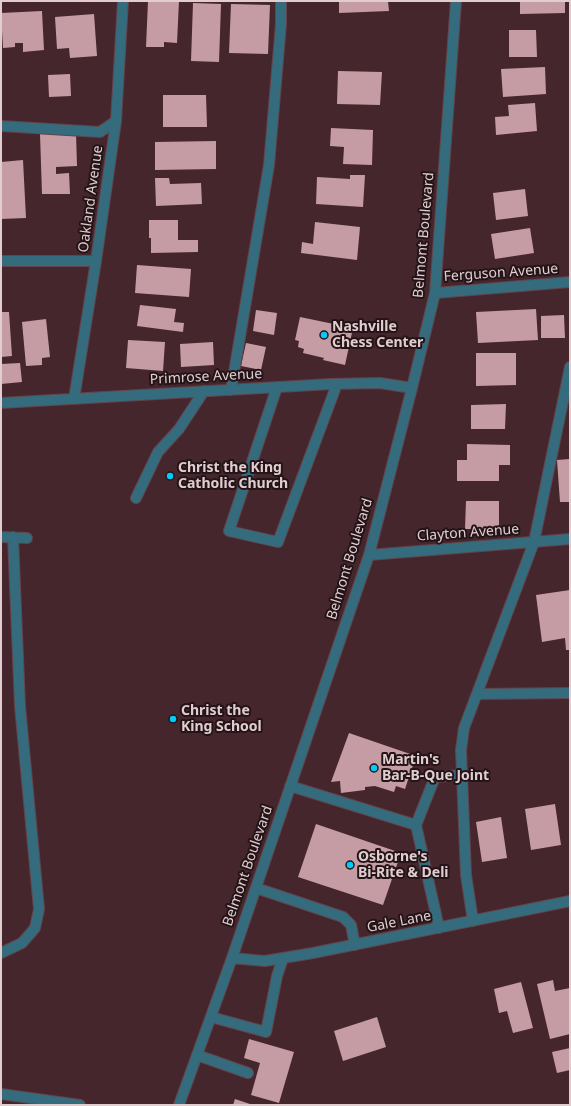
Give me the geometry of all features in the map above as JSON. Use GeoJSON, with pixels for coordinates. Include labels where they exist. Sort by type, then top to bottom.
{"type":"FeatureCollection","features":[{"type":"Feature","properties":{"kind":"street","name":"Oakland Avenue"},"geometry":{"type":"LineString","coordinates":[[74,399],[116,121],[123,1]]}},
{"type":"Feature","properties":{"kind":"street"},"geometry":{"type":"LineString","coordinates":[[231,390],[269,165],[282,24],[281,1]]}},
{"type":"Feature","properties":{"kind":"street","name":"Belmont Boulevard"},"geometry":{"type":"LineString","coordinates":[[179,1105],[232,958],[368,555],[412,388],[435,293],[456,1]]}},
{"type":"Feature","properties":{"kind":"street"},"geometry":{"type":"LineString","coordinates":[[1,126],[100,132],[116,121]]}},
{"type":"Feature","properties":{"kind":"street"},"geometry":{"type":"LineString","coordinates":[[1,261],[96,261]]}},
{"type":"Feature","properties":{"kind":"street","name":"Ferguson Avenue"},"geometry":{"type":"LineString","coordinates":[[435,293],[570,282]]}},
{"type":"Feature","properties":{"kind":"street"},"geometry":{"type":"LineString","coordinates":[[473,921],[466,875],[461,750],[464,728],[534,542],[566,407],[570,367]]}},
{"type":"Feature","properties":{"kind":"street","name":"Primrose Avenue"},"geometry":{"type":"LineString","coordinates":[[1,403],[337,384],[380,383],[412,388]]}},
{"type":"Feature","properties":{"kind":"street"},"geometry":{"type":"LineString","coordinates":[[277,387],[229,531],[278,542],[337,384]]}},
{"type":"Feature","properties":{"kind":"street"},"geometry":{"type":"LineString","coordinates":[[136,498],[158,452],[179,429],[204,391]]}},
{"type":"Feature","properties":{"kind":"street"},"geometry":{"type":"LineString","coordinates":[[1,537],[27,538]]}},
{"type":"Feature","properties":{"kind":"street"},"geometry":{"type":"LineString","coordinates":[[1,953],[22,943],[35,928],[39,909],[20,706],[13,537]]}},
{"type":"Feature","properties":{"kind":"street","name":"Clayton Avenue"},"geometry":{"type":"LineString","coordinates":[[368,555],[570,539]]}},
{"type":"Feature","properties":{"kind":"street"},"geometry":{"type":"LineString","coordinates":[[478,694],[570,693]]}},
{"type":"Feature","properties":{"kind":"street"},"geometry":{"type":"LineString","coordinates":[[439,928],[416,825],[435,777],[462,775]]}},
{"type":"Feature","properties":{"kind":"street"},"geometry":{"type":"LineString","coordinates":[[290,786],[416,825]]}},
{"type":"Feature","properties":{"kind":"street"},"geometry":{"type":"LineString","coordinates":[[256,888],[343,917],[351,925],[355,945]]}},
{"type":"Feature","properties":{"kind":"street","name":"Gale Lane"},"geometry":{"type":"LineString","coordinates":[[232,958],[265,961],[313,954],[570,901]]}},
{"type":"Feature","properties":{"kind":"street"},"geometry":{"type":"LineString","coordinates":[[211,1017],[266,1032],[277,976],[283,958]]}},
{"type":"Feature","properties":{"kind":"street"},"geometry":{"type":"LineString","coordinates":[[197,1054],[248,1073]]}},
{"type":"Feature","properties":{"kind":"street"},"geometry":{"type":"LineString","coordinates":[[1,1094],[80,1105]]}},
{"type":"Feature","properties":{"kind":"building"},"geometry":{"type":"Polygon","coordinates":[[[148,1],[179,1],[177,43],[164,42],[164,47],[146,47],[148,1]]]}},
{"type":"Feature","properties":{"kind":"building"},"geometry":{"type":"Polygon","coordinates":[[[339,1],[388,1],[389,11],[339,13],[339,1]]]}},
{"type":"Feature","properties":{"kind":"building"},"geometry":{"type":"Polygon","coordinates":[[[520,1],[565,1],[565,13],[520,14],[520,1]]]}},
{"type":"Feature","properties":{"kind":"building"},"geometry":{"type":"Polygon","coordinates":[[[193,3],[221,4],[219,62],[191,61],[193,3]]]}},
{"type":"Feature","properties":{"kind":"building"},"geometry":{"type":"Polygon","coordinates":[[[231,4],[270,5],[268,54],[229,53],[231,4]]]}},
{"type":"Feature","properties":{"kind":"building"},"geometry":{"type":"Polygon","coordinates":[[[42,11],[44,50],[23,52],[23,43],[15,43],[15,47],[3,48],[1,13],[42,11]]]}},
{"type":"Feature","properties":{"kind":"building"},"geometry":{"type":"Polygon","coordinates":[[[94,14],[97,56],[70,58],[69,48],[57,49],[55,17],[94,14]]]}},
{"type":"Feature","properties":{"kind":"building"},"geometry":{"type":"Polygon","coordinates":[[[509,30],[536,30],[537,57],[509,57],[509,30]]]}},
{"type":"Feature","properties":{"kind":"building"},"geometry":{"type":"Polygon","coordinates":[[[545,67],[546,94],[503,97],[501,69],[545,67]]]}},
{"type":"Feature","properties":{"kind":"building"},"geometry":{"type":"Polygon","coordinates":[[[338,71],[382,72],[380,105],[337,104],[338,71]]]}},
{"type":"Feature","properties":{"kind":"building"},"geometry":{"type":"Polygon","coordinates":[[[70,74],[71,96],[49,97],[48,75],[70,74]]]}},
{"type":"Feature","properties":{"kind":"building"},"geometry":{"type":"Polygon","coordinates":[[[163,95],[206,95],[207,127],[163,127],[163,95]]]}},
{"type":"Feature","properties":{"kind":"building"},"geometry":{"type":"Polygon","coordinates":[[[535,103],[537,131],[496,135],[495,117],[509,116],[508,105],[535,103]]]}},
{"type":"Feature","properties":{"kind":"building"},"geometry":{"type":"Polygon","coordinates":[[[331,128],[373,130],[372,165],[343,164],[344,147],[330,146],[331,128]]]}},
{"type":"Feature","properties":{"kind":"building"},"geometry":{"type":"Polygon","coordinates":[[[76,133],[77,166],[56,167],[56,174],[69,173],[70,194],[42,194],[40,134],[76,133]]]}},
{"type":"Feature","properties":{"kind":"building"},"geometry":{"type":"Polygon","coordinates":[[[216,141],[216,169],[155,170],[155,142],[216,141]]]}},
{"type":"Feature","properties":{"kind":"building"},"geometry":{"type":"Polygon","coordinates":[[[23,160],[26,218],[1,219],[1,162],[23,160]]]}},
{"type":"Feature","properties":{"kind":"building"},"geometry":{"type":"Polygon","coordinates":[[[350,175],[365,175],[363,207],[316,204],[317,177],[350,179],[350,175]]]}},
{"type":"Feature","properties":{"kind":"building"},"geometry":{"type":"Polygon","coordinates":[[[155,178],[169,178],[170,184],[201,183],[202,204],[156,206],[155,178]]]}},
{"type":"Feature","properties":{"kind":"building"},"geometry":{"type":"Polygon","coordinates":[[[525,189],[528,216],[496,220],[493,193],[525,189]]]}},
{"type":"Feature","properties":{"kind":"building"},"geometry":{"type":"Polygon","coordinates":[[[149,220],[178,220],[178,240],[198,240],[198,252],[151,253],[149,220]]]}},
{"type":"Feature","properties":{"kind":"building"},"geometry":{"type":"Polygon","coordinates":[[[315,222],[360,227],[357,260],[301,253],[302,242],[313,244],[315,222]]]}},
{"type":"Feature","properties":{"kind":"building"},"geometry":{"type":"Polygon","coordinates":[[[530,228],[534,253],[495,259],[491,234],[530,228]]]}},
{"type":"Feature","properties":{"kind":"building"},"geometry":{"type":"Polygon","coordinates":[[[137,265],[191,269],[189,297],[135,293],[137,265]]]}},
{"type":"Feature","properties":{"kind":"building"},"geometry":{"type":"Polygon","coordinates":[[[140,305],[176,309],[174,322],[184,323],[183,332],[137,326],[140,305]]]}},
{"type":"Feature","properties":{"kind":"building"},"geometry":{"type":"Polygon","coordinates":[[[536,309],[538,340],[478,343],[476,312],[536,309]]]}},
{"type":"Feature","properties":{"kind":"building"},"geometry":{"type":"Polygon","coordinates":[[[256,310],[277,313],[274,335],[253,331],[256,310]]]}},
{"type":"Feature","properties":{"kind":"building"},"geometry":{"type":"Polygon","coordinates":[[[1,312],[9,312],[12,356],[1,357],[1,312]]]}},
{"type":"Feature","properties":{"kind":"building"},"geometry":{"type":"Polygon","coordinates":[[[564,315],[565,338],[541,338],[541,316],[564,315]]]}},
{"type":"Feature","properties":{"kind":"building"},"geometry":{"type":"Polygon","coordinates":[[[300,317],[353,328],[345,365],[323,360],[324,358],[303,353],[304,349],[298,347],[299,341],[295,340],[300,317]]]}},
{"type":"Feature","properties":{"kind":"building"},"geometry":{"type":"Polygon","coordinates":[[[46,319],[50,357],[42,358],[42,365],[26,366],[22,322],[46,319]]]}},
{"type":"Feature","properties":{"kind":"building"},"geometry":{"type":"Polygon","coordinates":[[[128,340],[165,342],[163,371],[126,368],[128,340]]]}},
{"type":"Feature","properties":{"kind":"building"},"geometry":{"type":"Polygon","coordinates":[[[213,342],[214,365],[181,367],[180,344],[213,342]]]}},
{"type":"Feature","properties":{"kind":"building"},"geometry":{"type":"Polygon","coordinates":[[[246,343],[266,347],[261,370],[241,366],[246,343]]]}},
{"type":"Feature","properties":{"kind":"building"},"geometry":{"type":"Polygon","coordinates":[[[476,353],[516,353],[516,385],[476,386],[476,353]]]}},
{"type":"Feature","properties":{"kind":"building"},"geometry":{"type":"Polygon","coordinates":[[[20,363],[22,382],[1,384],[1,364],[20,363]]]}},
{"type":"Feature","properties":{"kind":"building"},"geometry":{"type":"Polygon","coordinates":[[[506,404],[505,429],[471,429],[471,405],[506,404]]]}},
{"type":"Feature","properties":{"kind":"building"},"geometry":{"type":"Polygon","coordinates":[[[467,444],[510,445],[510,465],[499,465],[499,481],[457,481],[457,460],[467,460],[467,444]]]}},
{"type":"Feature","properties":{"kind":"building"},"geometry":{"type":"Polygon","coordinates":[[[570,459],[570,502],[560,502],[557,460],[570,459]]]}},
{"type":"Feature","properties":{"kind":"building"},"geometry":{"type":"Polygon","coordinates":[[[466,501],[499,501],[499,529],[465,529],[466,501]]]}},
{"type":"Feature","properties":{"kind":"building"},"geometry":{"type":"Polygon","coordinates":[[[570,590],[570,650],[566,650],[565,638],[542,642],[536,595],[570,590]]]}},
{"type":"Feature","properties":{"kind":"building","name":"Martin's Bar-B-Que Joint"},"geometry":{"type":"Polygon","coordinates":[[[349,733],[416,756],[405,789],[396,786],[394,792],[375,786],[365,787],[365,790],[341,793],[340,781],[331,782],[349,733]]]}},
{"type":"Feature","properties":{"kind":"building"},"geometry":{"type":"Polygon","coordinates":[[[555,804],[561,845],[531,850],[525,809],[555,804]]]}},
{"type":"Feature","properties":{"kind":"building"},"geometry":{"type":"Polygon","coordinates":[[[501,817],[507,858],[482,862],[476,822],[501,817]]]}},
{"type":"Feature","properties":{"kind":"building","name":"Osborne's Bi-Rite & Deli"},"geometry":{"type":"Polygon","coordinates":[[[316,824],[401,853],[383,905],[298,877],[316,824]]]}},
{"type":"Feature","properties":{"kind":"building"},"geometry":{"type":"Polygon","coordinates":[[[553,980],[555,991],[570,988],[570,1034],[550,1039],[537,984],[553,980]]]}},
{"type":"Feature","properties":{"kind":"building"},"geometry":{"type":"Polygon","coordinates":[[[521,982],[533,1028],[513,1033],[507,1011],[499,1013],[494,989],[521,982]]]}},
{"type":"Feature","properties":{"kind":"building"},"geometry":{"type":"Polygon","coordinates":[[[377,1017],[386,1047],[343,1061],[334,1031],[377,1017]]]}},
{"type":"Feature","properties":{"kind":"building"},"geometry":{"type":"Polygon","coordinates":[[[249,1039],[294,1052],[279,1103],[251,1095],[260,1063],[244,1058],[249,1039]]]}},
{"type":"Feature","properties":{"kind":"building"},"geometry":{"type":"Polygon","coordinates":[[[570,1048],[570,1070],[557,1073],[552,1052],[570,1048]]]}},
{"type":"Feature","properties":{"kind":"building"},"geometry":{"type":"Polygon","coordinates":[[[235,1099],[253,1105],[233,1105],[235,1099]]]}},
{"type":"Feature","properties":{"kind":"place","name":"Nashville Chess Center"},"geometry":{"type":"Point","coordinates":[324,335]}},
{"type":"Feature","properties":{"kind":"place","name":"Christ the King Catholic Church"},"geometry":{"type":"Point","coordinates":[170,476]}},
{"type":"Feature","properties":{"kind":"place","name":"Christ the King School"},"geometry":{"type":"Point","coordinates":[173,719]}},
{"type":"Feature","properties":{"kind":"place","name":"Martin's Bar-B-Que Joint"},"geometry":{"type":"Point","coordinates":[374,768]}},
{"type":"Feature","properties":{"kind":"place","name":"Osborne's Bi-Rite & Deli"},"geometry":{"type":"Point","coordinates":[350,865]}}]}
